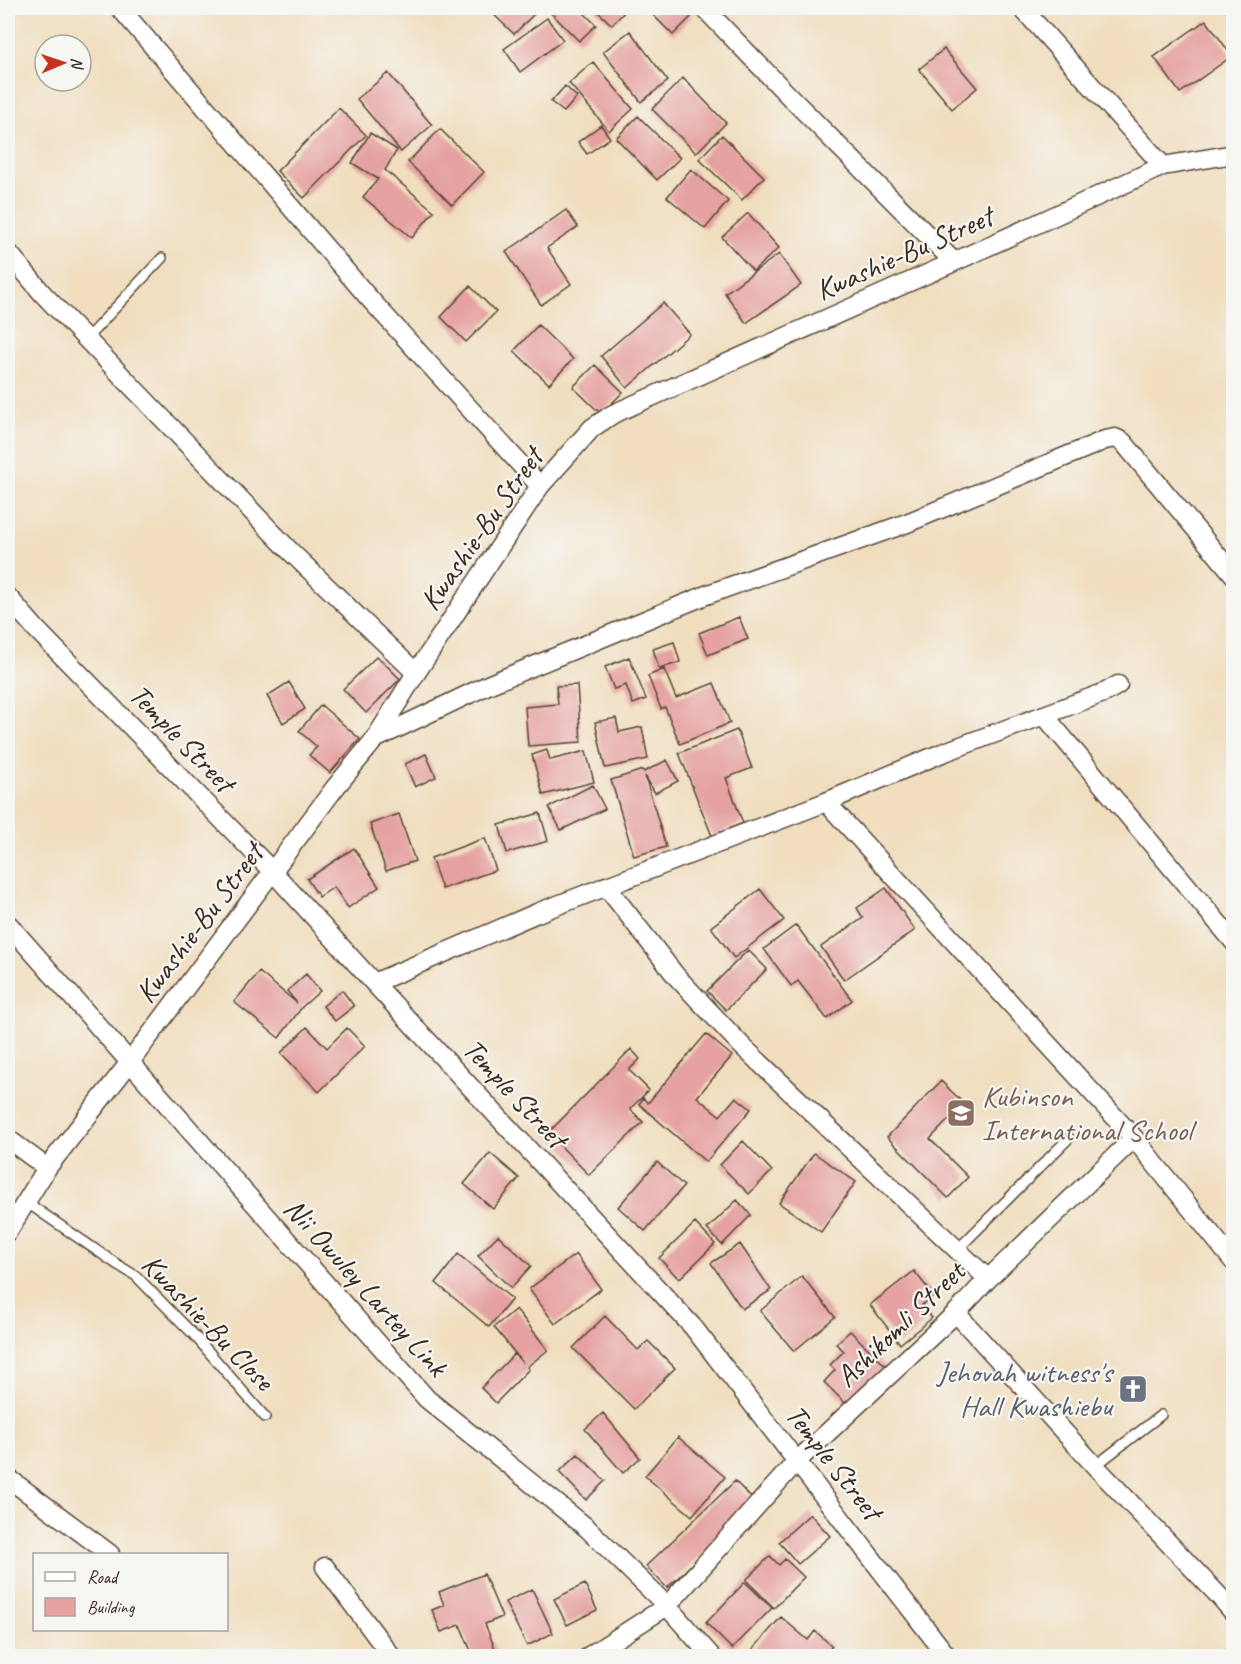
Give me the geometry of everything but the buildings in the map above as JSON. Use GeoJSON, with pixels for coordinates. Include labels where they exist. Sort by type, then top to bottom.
{"type":"FeatureCollection","features":[{"type":"Feature","properties":{"kind":"street"},"geometry":{"type":"LineString","coordinates":[[120,8],[368,297],[540,486]]}},
{"type":"Feature","properties":{"kind":"street"},"geometry":{"type":"LineString","coordinates":[[704,8],[954,262]]}},
{"type":"Feature","properties":{"kind":"street"},"geometry":{"type":"LineString","coordinates":[[1022,8],[1162,166]]}},
{"type":"Feature","properties":{"kind":"street","name":"Kwashie-Bu Street"},"geometry":{"type":"LineString","coordinates":[[8,1231],[47,1168],[130,1062],[334,789],[375,739],[540,486],[592,428],[613,414],[954,262],[1162,166],[1233,154]]}},
{"type":"Feature","properties":{"kind":"street"},"geometry":{"type":"LineString","coordinates":[[8,252],[43,294],[292,553],[416,674]]}},
{"type":"Feature","properties":{"kind":"street"},"geometry":{"type":"LineString","coordinates":[[375,739],[490,684],[706,595],[907,523],[1105,440],[1115,438],[1123,442],[1233,574]]}},
{"type":"Feature","properties":{"kind":"street","name":"Temple Street"},"geometry":{"type":"LineString","coordinates":[[8,597],[273,872],[693,1327],[947,1656]]}},
{"type":"Feature","properties":{"kind":"street"},"geometry":{"type":"LineString","coordinates":[[374,983],[537,913],[826,802],[942,753],[1106,692],[1118,685]]}},
{"type":"Feature","properties":{"kind":"street"},"geometry":{"type":"LineString","coordinates":[[1044,715],[1233,942]]}},
{"type":"Feature","properties":{"kind":"street"},"geometry":{"type":"LineString","coordinates":[[826,802],[1134,1138],[1233,1262]]}},
{"type":"Feature","properties":{"kind":"street"},"geometry":{"type":"LineString","coordinates":[[606,886],[675,976],[742,1046],[988,1280]]}},
{"type":"Feature","properties":{"kind":"street","name":"Nii Owuley Lartey Link"},"geometry":{"type":"LineString","coordinates":[[8,924],[427,1399],[587,1528],[667,1606],[711,1656]]}},
{"type":"Feature","properties":{"kind":"street","name":"Ashikomli Street"},"geometry":{"type":"LineString","coordinates":[[589,1656],[667,1606],[797,1461],[956,1313],[1134,1138]]}},
{"type":"Feature","properties":{"kind":"street"},"geometry":{"type":"LineString","coordinates":[[8,1139],[47,1168]]}},
{"type":"Feature","properties":{"kind":"street"},"geometry":{"type":"LineString","coordinates":[[956,1313],[1233,1613]]}},
{"type":"Feature","properties":{"kind":"street"},"geometry":{"type":"LineString","coordinates":[[8,1478],[109,1553]]}},
{"type":"Feature","properties":{"kind":"street"},"geometry":{"type":"LineString","coordinates":[[325,1567],[391,1656]]}},
{"type":"Feature","properties":{"kind":"lane"},"geometry":{"type":"LineString","coordinates":[[86,339],[162,258]]}},
{"type":"Feature","properties":{"kind":"lane"},"geometry":{"type":"LineString","coordinates":[[957,1250],[1069,1138]]}},
{"type":"Feature","properties":{"kind":"lane","name":"Kwashie-Bu Close"},"geometry":{"type":"LineString","coordinates":[[26,1202],[136,1276],[195,1336],[265,1417]]}},
{"type":"Feature","properties":{"kind":"lane"},"geometry":{"type":"LineString","coordinates":[[1095,1466],[1161,1414]]}},
{"type":"Feature","properties":{"kind":"place","name":"Kubinson International School"},"geometry":{"type":"Point","coordinates":[961,1113]}},
{"type":"Feature","properties":{"kind":"place","name":"Jehovah witness's Hall Kwashiebu"},"geometry":{"type":"Point","coordinates":[1133,1389]}}]}
